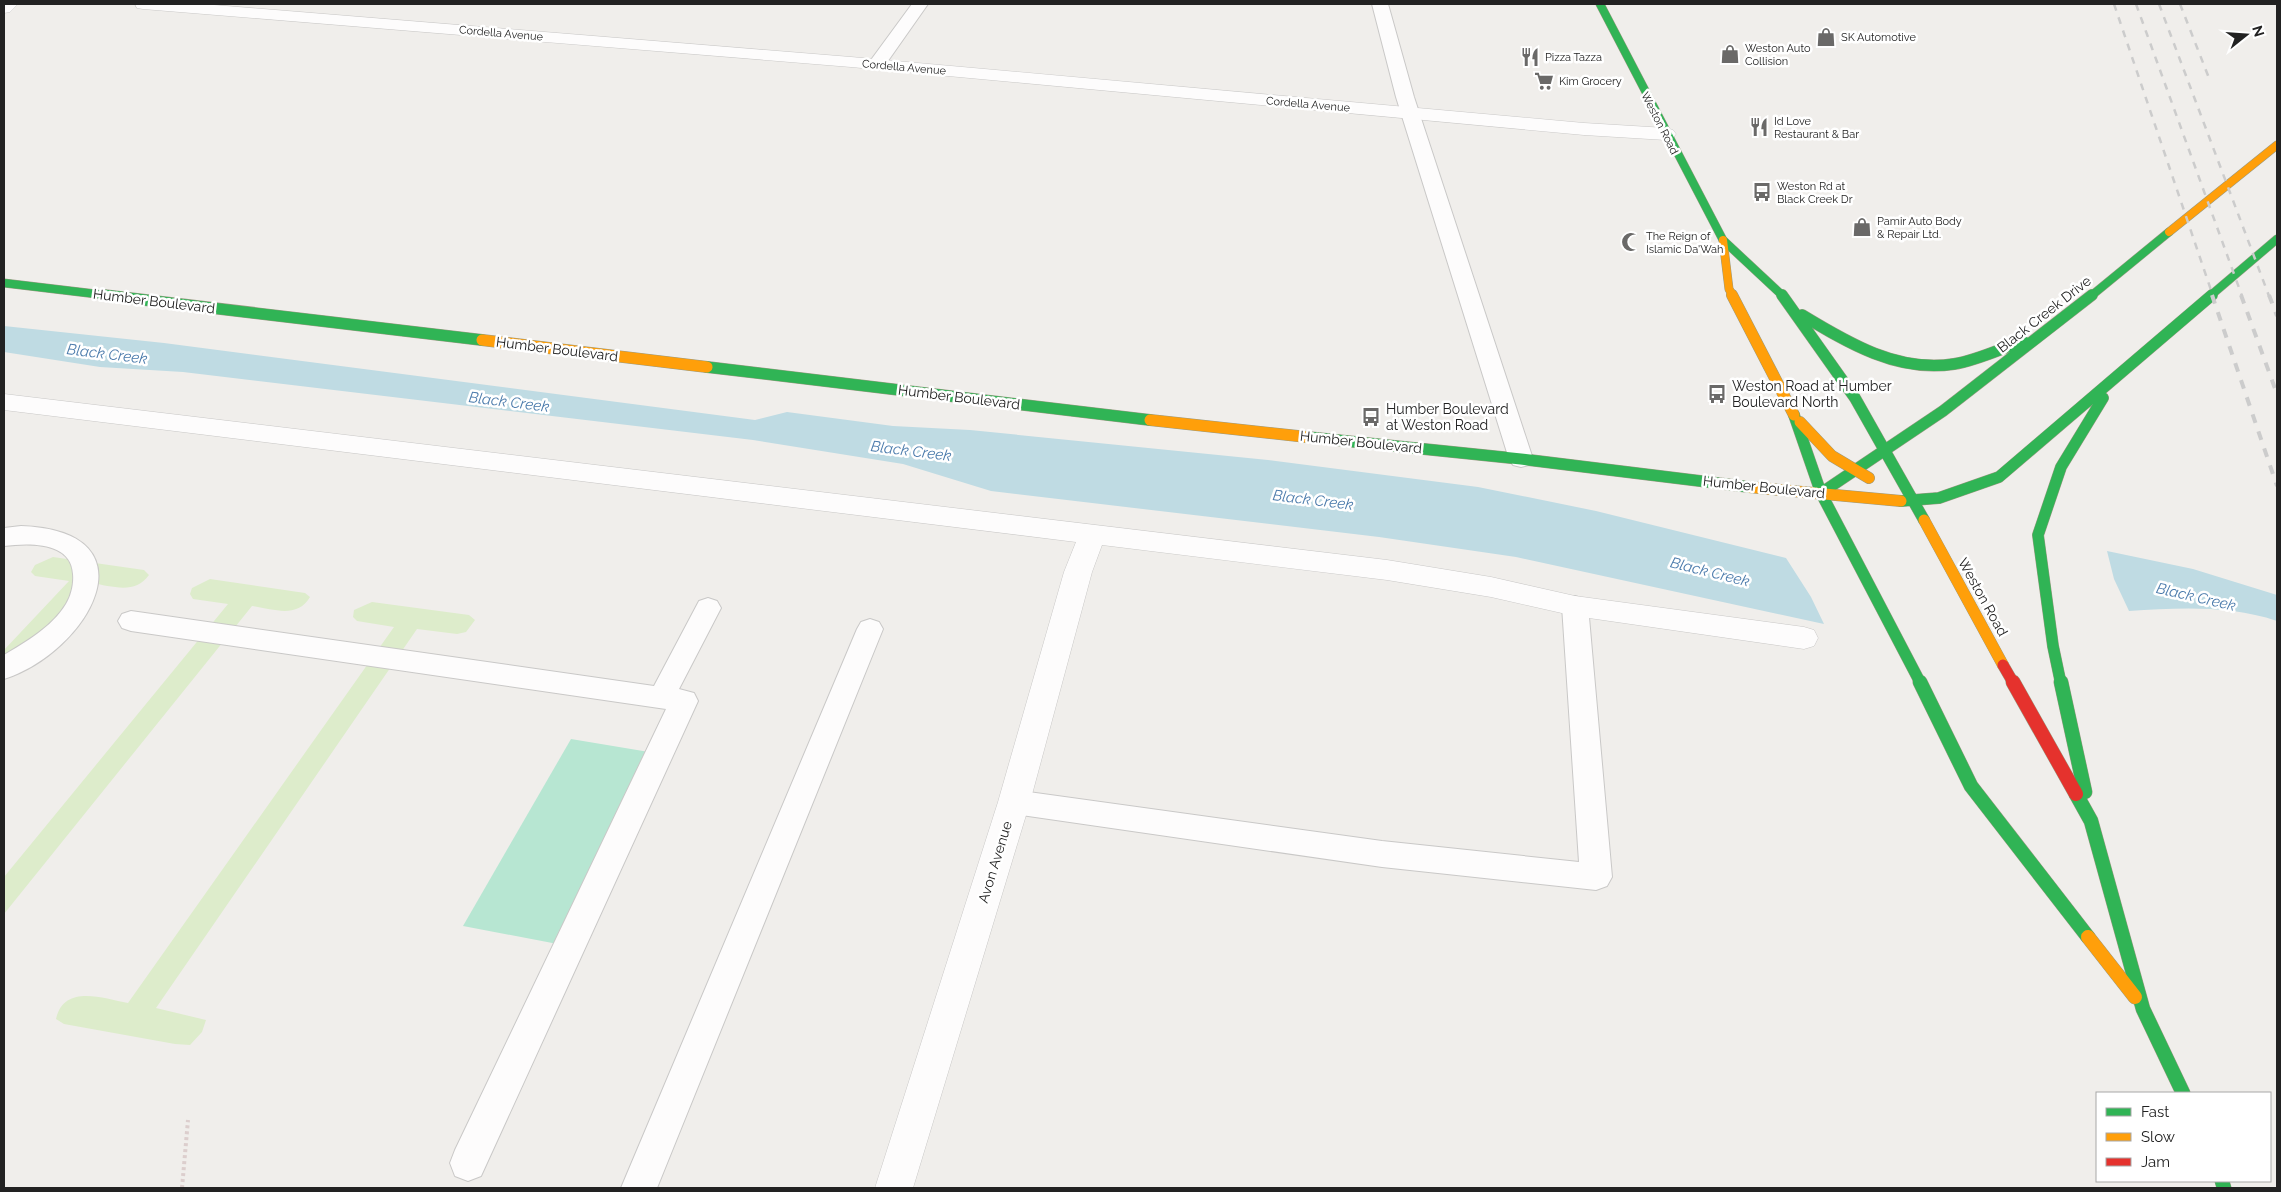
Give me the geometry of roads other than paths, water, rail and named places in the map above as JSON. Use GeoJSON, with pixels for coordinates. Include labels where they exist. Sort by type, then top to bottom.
{"type":"FeatureCollection","features":[{"type":"Feature","properties":{"kind":"main road","name":"Weston Road"},"geometry":{"type":"LineString","coordinates":[[1600,4],[1666,134],[1723,240],[1779,290],[1855,398],[1915,502],[1951,573],[2091,821],[2143,1008],[2182,1092]]}},
{"type":"Feature","properties":{"kind":"main road","name":"Black Creek Drive"},"geometry":{"type":"LineString","coordinates":[[1821,494],[1943,411],[2044,334],[2277,145]]}},
{"type":"Feature","properties":{"kind":"main road"},"geometry":{"type":"LineString","coordinates":[[1794,416],[1832,456],[1854,471],[1915,502],[1967,490],[1999,477],[2277,239]]}},
{"type":"Feature","properties":{"kind":"main road","name":"Weston Road"},"geometry":{"type":"LineString","coordinates":[[1723,240],[1729,289],[1794,416],[1821,494],[1912,666],[1971,786],[2143,1008]]}},
{"type":"Feature","properties":{"kind":"main road","name":"Humber Boulevard"},"geometry":{"type":"LineString","coordinates":[[4,283],[1140,419],[1520,459],[1741,486],[1915,502]]}},
{"type":"Feature","properties":{"kind":"main road"},"geometry":{"type":"LineString","coordinates":[[1779,290],[1806,319],[1838,337],[1884,359],[1923,366],[1955,364],[2044,334]]}},
{"type":"Feature","properties":{"kind":"main road"},"geometry":{"type":"LineString","coordinates":[[2091,821],[2053,646],[2038,535],[2061,467],[2117,375]]}},
{"type":"Feature","properties":{"kind":"street"},"geometry":{"type":"LineString","coordinates":[[4,8],[10,4]]}},
{"type":"Feature","properties":{"kind":"street","name":"Cordella Avenue"},"geometry":{"type":"LineString","coordinates":[[143,4],[877,64],[1411,114],[1666,134]]}},
{"type":"Feature","properties":{"kind":"street"},"geometry":{"type":"LineString","coordinates":[[4,402],[1387,570],[1492,587],[1576,606],[1804,638]]}},
{"type":"Feature","properties":{"kind":"street","name":"Avon Avenue"},"geometry":{"type":"LineString","coordinates":[[894,1188],[1014,802],[1076,580],[1092,535]]}},
{"type":"Feature","properties":{"kind":"lane"},"geometry":{"type":"LineString","coordinates":[[877,64],[920,4]]}},
{"type":"Feature","properties":{"kind":"lane"},"geometry":{"type":"LineString","coordinates":[[1380,4],[1411,114],[1520,459]]}},
{"type":"Feature","properties":{"kind":"lane"},"geometry":{"type":"LineString","coordinates":[[4,537],[45,536],[69,544],[84,559],[88,578],[81,602],[62,627],[34,651],[4,668]]}},
{"type":"Feature","properties":{"kind":"lane"},"geometry":{"type":"LineString","coordinates":[[1014,802],[1382,854],[1596,876],[1576,606]]}},
{"type":"Feature","properties":{"kind":"lane"},"geometry":{"type":"LineString","coordinates":[[661,698],[708,608]]}},
{"type":"Feature","properties":{"kind":"lane"},"geometry":{"type":"LineString","coordinates":[[131,621],[684,701],[468,1163]]}},
{"type":"Feature","properties":{"kind":"lane"},"geometry":{"type":"LineString","coordinates":[[639,1188],[870,629]]}},
{"type":"Feature","properties":{"kind":"water","name":"Black Creek"},"geometry":{"type":"Polygon","coordinates":[[[4,326],[164,343],[755,420],[787,412],[893,426],[970,430],[1268,460],[1478,487],[1596,511],[1786,558],[1811,597],[1824,624],[1516,557],[1379,537],[991,491],[903,464],[753,440],[183,372],[100,367],[4,352],[4,326]]]}},
{"type":"Feature","properties":{"kind":"water","name":"Black Creek"},"geometry":{"type":"Polygon","coordinates":[[[2107,551],[2193,569],[2277,595],[2277,621],[2241,612],[2222,610],[2129,611],[2114,579],[2107,551]]]}},
{"type":"Feature","properties":{"kind":"railway"},"geometry":{"type":"LineString","coordinates":[[2114,4],[2213,296]]}},
{"type":"Feature","properties":{"kind":"railway"},"geometry":{"type":"LineString","coordinates":[[2136,4],[2242,296]]}},
{"type":"Feature","properties":{"kind":"railway"},"geometry":{"type":"LineString","coordinates":[[2159,4],[2269,296]]}},
{"type":"Feature","properties":{"kind":"railway"},"geometry":{"type":"LineString","coordinates":[[2180,4],[2209,78]]}},
{"type":"Feature","properties":{"kind":"railway"},"geometry":{"type":"LineString","coordinates":[[2212,295],[2277,486]]}},
{"type":"Feature","properties":{"kind":"railway"},"geometry":{"type":"LineString","coordinates":[[2241,295],[2277,394]]}},
{"type":"Feature","properties":{"kind":"railway"},"geometry":{"type":"LineString","coordinates":[[2269,295],[2277,316]]}},
{"type":"Feature","properties":{"kind":"place","name":"SK Automotive"},"geometry":{"type":"Point","coordinates":[1826,37]}},
{"type":"Feature","properties":{"kind":"place","name":"Weston Auto Collision"},"geometry":{"type":"Point","coordinates":[1730,54]}},
{"type":"Feature","properties":{"kind":"place","name":"Pizza Tazza"},"geometry":{"type":"Point","coordinates":[1530,57]}},
{"type":"Feature","properties":{"kind":"place","name":"Kim Grocery"},"geometry":{"type":"Point","coordinates":[1544,81]}},
{"type":"Feature","properties":{"kind":"place","name":"Id Love Restaurant & Bar"},"geometry":{"type":"Point","coordinates":[1759,127]}},
{"type":"Feature","properties":{"kind":"place","name":"Weston Rd at Black Creek Dr"},"geometry":{"type":"Point","coordinates":[1762,192]}},
{"type":"Feature","properties":{"kind":"place","name":"Pamir Auto Body & Repair Ltd."},"geometry":{"type":"Point","coordinates":[1862,227]}},
{"type":"Feature","properties":{"kind":"place","name":"The Reign of Islamic Da'Wah"},"geometry":{"type":"Point","coordinates":[1631,242]}},
{"type":"Feature","properties":{"kind":"place","name":"Weston Road at Humber Boulevard North"},"geometry":{"type":"Point","coordinates":[1717,394]}},
{"type":"Feature","properties":{"kind":"place","name":"Humber Boulevard at Weston Road"},"geometry":{"type":"Point","coordinates":[1371,417]}}]}
